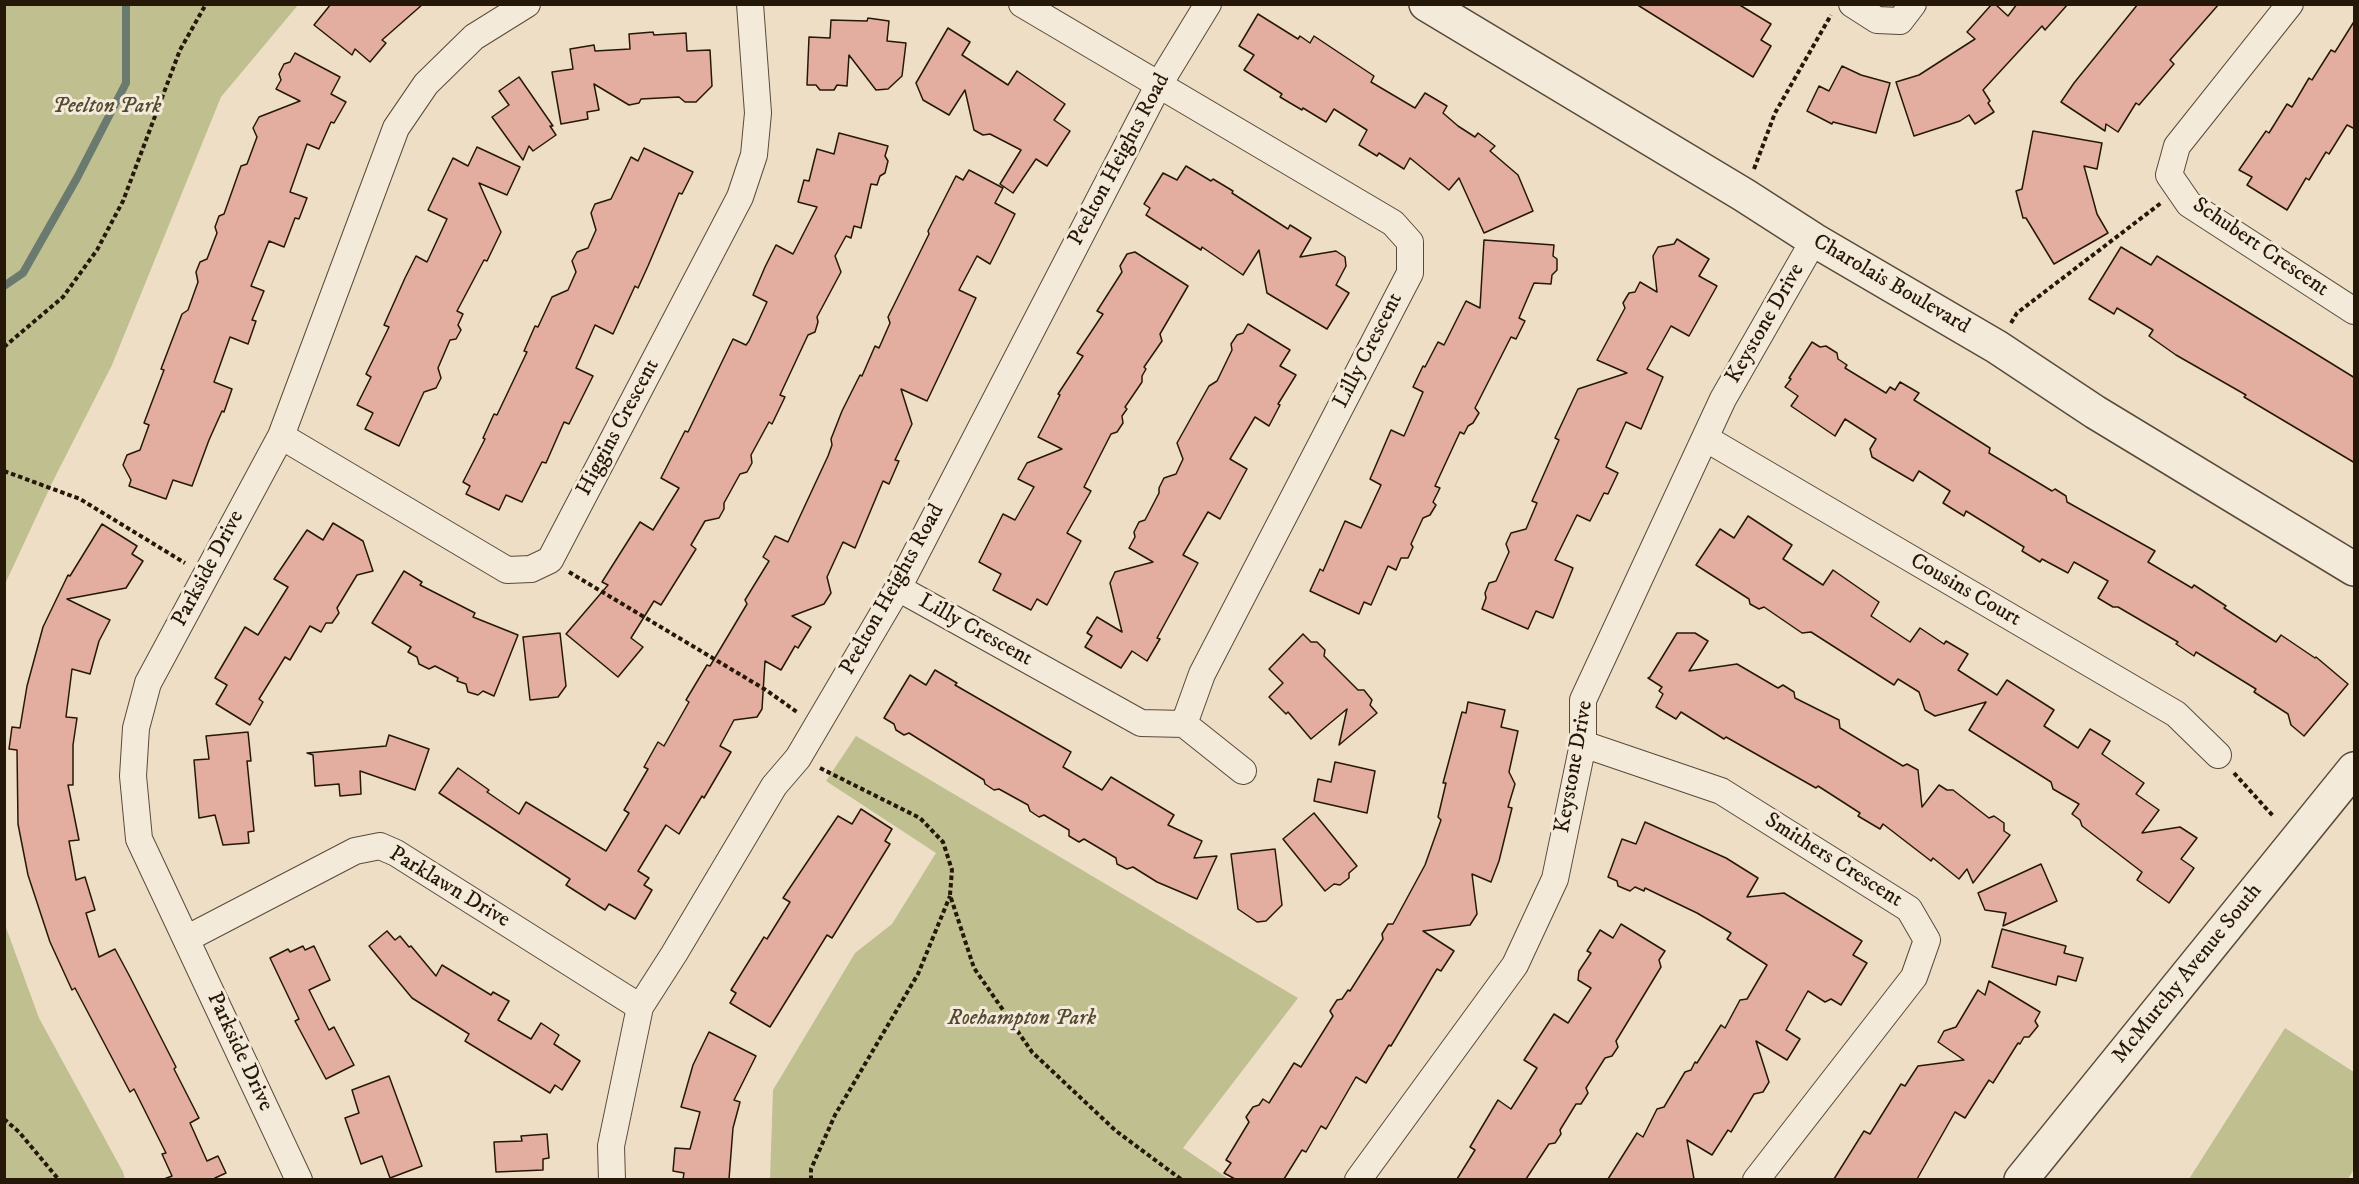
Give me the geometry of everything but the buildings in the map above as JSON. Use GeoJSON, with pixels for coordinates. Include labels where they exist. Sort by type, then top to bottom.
{"type":"FeatureCollection","features":[{"type":"Feature","properties":{"kind":"street","name":"Parkside Drive"},"geometry":{"type":"LineString","coordinates":[[299,1179],[139,839],[133,776],[136,728],[148,682],[281,436],[396,128],[426,84],[474,37],[527,4]]}},
{"type":"Feature","properties":{"kind":"street","name":"Higgins Crescent"},"geometry":{"type":"LineString","coordinates":[[550,560],[740,197],[754,155],[758,113],[750,4]]}},
{"type":"Feature","properties":{"kind":"street"},"geometry":{"type":"LineString","coordinates":[[1022,4],[1158,86]]}},
{"type":"Feature","properties":{"kind":"street","name":"Peelton Heights Road"},"geometry":{"type":"LineString","coordinates":[[612,1179],[611,1146],[640,1007],[774,786],[798,758],[898,588],[1158,86],[1208,4]]}},
{"type":"Feature","properties":{"kind":"street","name":"Charolais Boulevard"},"geometry":{"type":"LineString","coordinates":[[1426,4],[1744,195],[1814,240],[1997,347],[2095,412],[2355,569]]}},
{"type":"Feature","properties":{"kind":"street"},"geometry":{"type":"LineString","coordinates":[[1842,9],[1877,20],[1900,21],[1913,4]]}},
{"type":"Feature","properties":{"kind":"street","name":"Schubert Crescent"},"geometry":{"type":"LineString","coordinates":[[2290,4],[2177,146],[2169,175],[2188,204],[2355,311]]}},
{"type":"Feature","properties":{"kind":"street","name":"Lilly Crescent"},"geometry":{"type":"LineString","coordinates":[[898,588],[1141,723],[1184,724],[1202,674],[1410,273],[1410,242],[1393,223],[1158,86]]}},
{"type":"Feature","properties":{"kind":"street","name":"Keystone Drive"},"geometry":{"type":"LineString","coordinates":[[1358,1179],[1515,965],[1555,879],[1583,744],[1583,700],[1723,399],[1814,240]]}},
{"type":"Feature","properties":{"kind":"street"},"geometry":{"type":"LineString","coordinates":[[281,436],[507,570],[531,569],[550,560]]}},
{"type":"Feature","properties":{"kind":"street","name":"Cousins Court"},"geometry":{"type":"LineString","coordinates":[[1705,438],[2176,714],[2218,755]]}},
{"type":"Feature","properties":{"kind":"street"},"geometry":{"type":"LineString","coordinates":[[1184,724],[1243,771]]}},
{"type":"Feature","properties":{"kind":"street","name":"Smithers Crescent"},"geometry":{"type":"LineString","coordinates":[[1583,744],[1721,791],[1909,909],[1927,940],[1914,977],[1756,1179]]}},
{"type":"Feature","properties":{"kind":"street","name":"McMurchy Avenue South"},"geometry":{"type":"LineString","coordinates":[[2021,1179],[2355,769]]}},
{"type":"Feature","properties":{"kind":"street","name":"Parklawn Drive"},"geometry":{"type":"LineString","coordinates":[[186,939],[355,851],[380,846],[396,853],[640,1007]]}},
{"type":"Feature","properties":{"kind":"path"},"geometry":{"type":"LineString","coordinates":[[4,346],[63,297],[97,250],[123,201],[180,50],[206,4]]}},
{"type":"Feature","properties":{"kind":"path"},"geometry":{"type":"LineString","coordinates":[[1744,195],[1775,112],[1842,9]]}},
{"type":"Feature","properties":{"kind":"path"},"geometry":{"type":"LineString","coordinates":[[1997,347],[2017,313],[2179,190]]}},
{"type":"Feature","properties":{"kind":"path"},"geometry":{"type":"LineString","coordinates":[[4,471],[80,499],[207,576]]}},
{"type":"Feature","properties":{"kind":"path"},"geometry":{"type":"LineString","coordinates":[[550,560],[766,690],[799,714]]}},
{"type":"Feature","properties":{"kind":"path"},"geometry":{"type":"LineString","coordinates":[[2218,755],[2274,817]]}},
{"type":"Feature","properties":{"kind":"path"},"geometry":{"type":"LineString","coordinates":[[798,758],[920,818],[943,842],[952,870],[950,895],[918,974],[835,1115],[812,1169],[811,1179]]}},
{"type":"Feature","properties":{"kind":"path"},"geometry":{"type":"LineString","coordinates":[[950,895],[974,968],[1032,1052],[1116,1131],[1182,1179]]}},
{"type":"Feature","properties":{"kind":"path"},"geometry":{"type":"LineString","coordinates":[[4,1119],[19,1132],[59,1179]]}},
{"type":"Feature","properties":{"kind":"green space","name":"Peelton Park"},"geometry":{"type":"Polygon","coordinates":[[[5,4],[298,5],[221,97],[112,365],[53,481],[5,584],[5,4]]]}},
{"type":"Feature","properties":{"kind":"green space","name":"Roehampton Park"},"geometry":{"type":"Polygon","coordinates":[[[856,736],[1298,998],[1183,1148],[1229,1179],[770,1179],[773,1090],[855,953],[892,924],[936,853],[826,781],[856,736]]]}},
{"type":"Feature","properties":{"kind":"green space"},"geometry":{"type":"Polygon","coordinates":[[[4,922],[39,1018],[125,1179],[5,1179],[4,922]]]}},
{"type":"Feature","properties":{"kind":"green space"},"geometry":{"type":"Polygon","coordinates":[[[2285,1028],[2354,1072],[2354,1169],[2348,1179],[2189,1179],[2285,1028]]]}},
{"type":"Feature","properties":{"kind":"waterway"},"geometry":{"type":"LineString","coordinates":[[4,286],[23,273],[77,178],[126,83],[126,4]]}}]}
